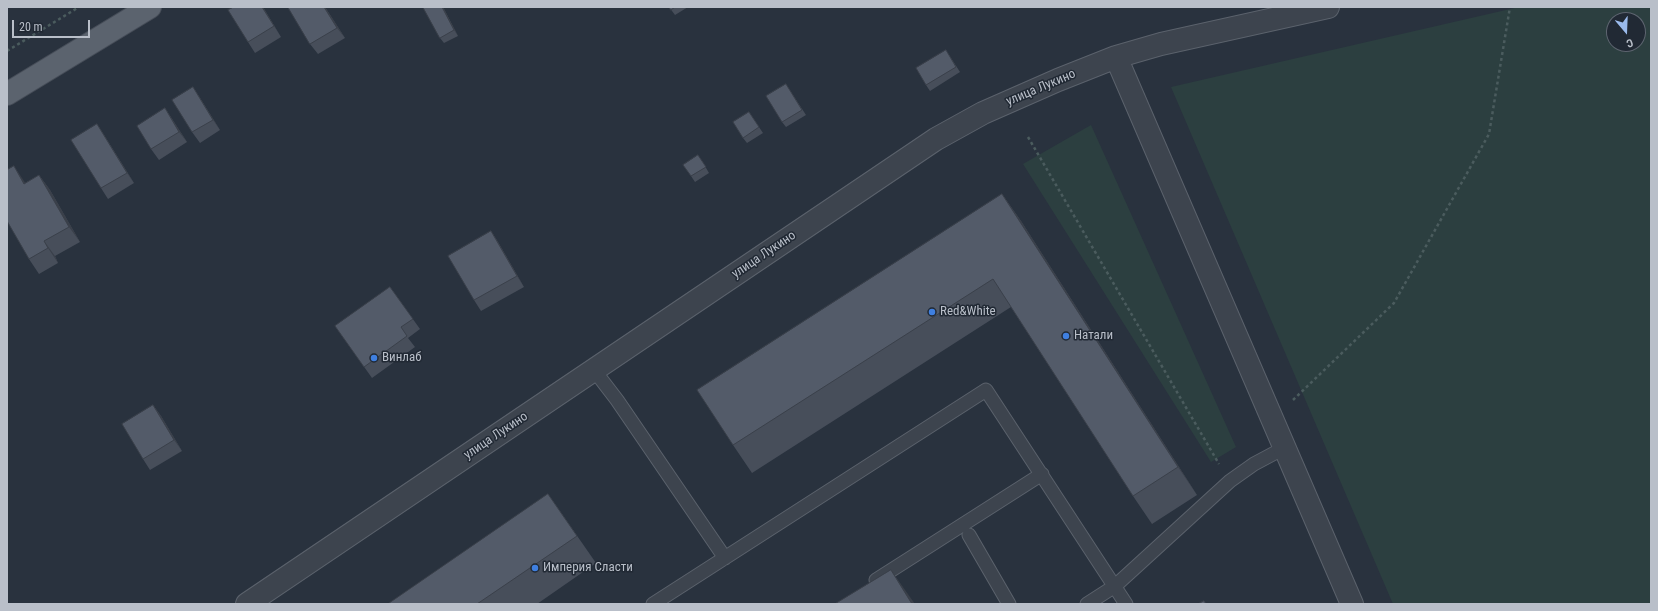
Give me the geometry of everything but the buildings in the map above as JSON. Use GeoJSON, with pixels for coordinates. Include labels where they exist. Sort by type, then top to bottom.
{"type":"FeatureCollection","features":[{"type":"Feature","properties":{"kind":"main road"},"geometry":{"type":"LineString","coordinates":[[7,94],[150,7]]}},
{"type":"Feature","properties":{"kind":"street","name":"улица Лукино"},"geometry":{"type":"LineString","coordinates":[[247,604],[936,139],[983,113],[1058,80],[1116,57],[1161,44],[1328,7]]}},
{"type":"Feature","properties":{"kind":"street"},"geometry":{"type":"LineString","coordinates":[[1116,57],[1352,604]]}},
{"type":"Feature","properties":{"kind":"lane"},"geometry":{"type":"LineString","coordinates":[[594,370],[617,400],[725,558]]}},
{"type":"Feature","properties":{"kind":"lane"},"geometry":{"type":"LineString","coordinates":[[653,604],[986,390],[1126,604]]}},
{"type":"Feature","properties":{"kind":"lane"},"geometry":{"type":"LineString","coordinates":[[1087,604],[1115,586],[1230,481],[1254,464],[1284,448]]}},
{"type":"Feature","properties":{"kind":"lane"},"geometry":{"type":"LineString","coordinates":[[864,587],[1042,474]]}},
{"type":"Feature","properties":{"kind":"lane"},"geometry":{"type":"LineString","coordinates":[[969,535],[1009,604]]}},
{"type":"Feature","properties":{"kind":"path"},"geometry":{"type":"LineString","coordinates":[[7,51],[79,7]]}},
{"type":"Feature","properties":{"kind":"path"},"geometry":{"type":"LineString","coordinates":[[1293,400],[1394,303],[1489,134],[1510,7]]}},
{"type":"Feature","properties":{"kind":"path"},"geometry":{"type":"LineString","coordinates":[[1028,136],[1230,481]]}},
{"type":"Feature","properties":{"kind":"shaded area"},"geometry":{"type":"Polygon","coordinates":[[[1519,7],[1651,7],[1651,604],[1393,604],[1171,87],[1519,7]]]}},
{"type":"Feature","properties":{"kind":"shaded area"},"geometry":{"type":"Polygon","coordinates":[[[1091,125],[1236,447],[1211,462],[1023,164],[1091,125]]]}},
{"type":"Feature","properties":{"kind":"place","name":"Red&White"},"geometry":{"type":"Point","coordinates":[932,312]}},
{"type":"Feature","properties":{"kind":"place","name":"Натали"},"geometry":{"type":"Point","coordinates":[1066,336]}},
{"type":"Feature","properties":{"kind":"place","name":"Винлаб"},"geometry":{"type":"Point","coordinates":[374,358]}},
{"type":"Feature","properties":{"kind":"place","name":"Империя Сласти"},"geometry":{"type":"Point","coordinates":[535,568]}}]}
